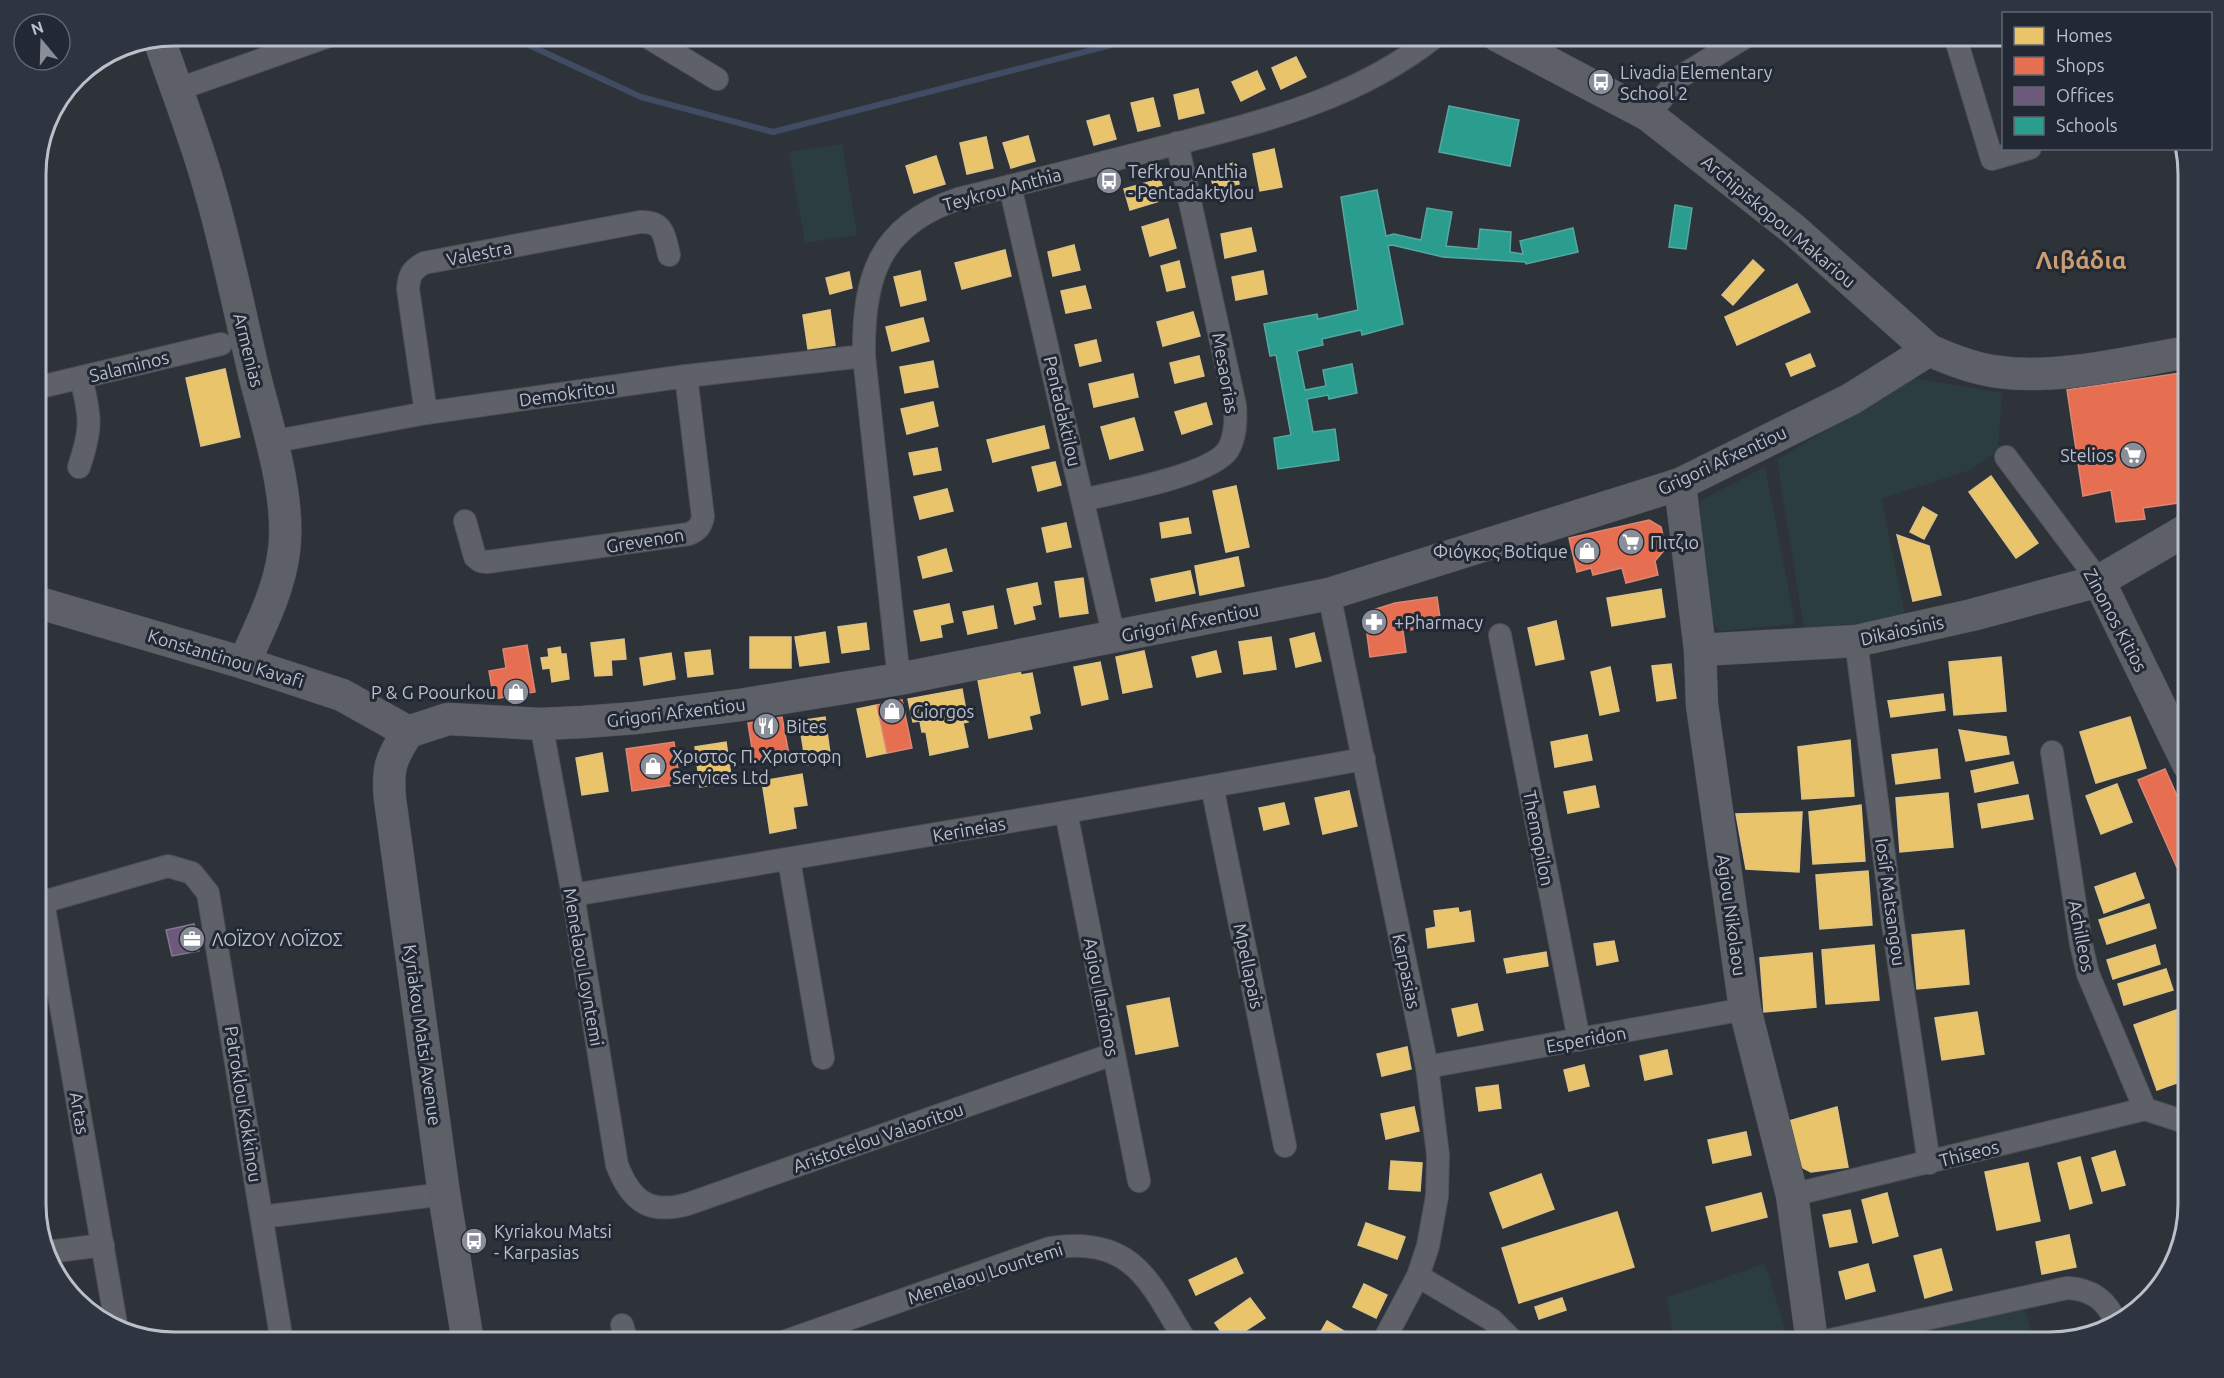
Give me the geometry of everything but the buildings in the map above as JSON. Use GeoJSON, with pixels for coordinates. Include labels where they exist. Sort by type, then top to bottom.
{"type":"FeatureCollection","features":[{"type":"Feature","properties":{"kind":"street","name":"Teykrou Anthia"},"geometry":{"type":"LineString","coordinates":[[899,679],[864,356],[866,300],[871,280],[877,264],[898,234],[925,213],[942,205],[1313,105],[1382,71],[1423,46]]}},
{"type":"Feature","properties":{"kind":"street","name":"Archipiskopou Makariou"},"geometry":{"type":"LineString","coordinates":[[1518,46],[1648,115],[1792,228],[1929,350],[1954,361],[1997,372],[2038,374],[2065,372],[2177,354]]}},
{"type":"Feature","properties":{"kind":"street"},"geometry":{"type":"LineString","coordinates":[[1648,115],[1680,77],[1730,46]]}},
{"type":"Feature","properties":{"kind":"street"},"geometry":{"type":"LineString","coordinates":[[1958,46],[1992,159],[2023,150]]}},
{"type":"Feature","properties":{"kind":"street"},"geometry":{"type":"LineString","coordinates":[[176,90],[298,47]]}},
{"type":"Feature","properties":{"kind":"street"},"geometry":{"type":"LineString","coordinates":[[664,47],[717,79]]}},
{"type":"Feature","properties":{"kind":"street","name":"Armenias"},"geometry":{"type":"LineString","coordinates":[[162,48],[210,189],[283,496],[285,550],[279,576],[270,605],[244,663]]}},
{"type":"Feature","properties":{"kind":"street","name":"Mesaorias"},"geometry":{"type":"LineString","coordinates":[[1083,500],[1196,471],[1220,459],[1228,450],[1233,438],[1235,405],[1177,143]]}},
{"type":"Feature","properties":{"kind":"street","name":"Pentadaktilou"},"geometry":{"type":"LineString","coordinates":[[1010,186],[1114,637]]}},
{"type":"Feature","properties":{"kind":"street","name":"Valestra"},"geometry":{"type":"LineString","coordinates":[[426,413],[408,289],[409,278],[414,269],[424,263],[651,222],[659,226],[663,233],[669,255]]}},
{"type":"Feature","properties":{"kind":"street","name":"Salaminos"},"geometry":{"type":"LineString","coordinates":[[47,386],[221,344]]}},
{"type":"Feature","properties":{"kind":"street","name":"Grigori Afxentiou"},"geometry":{"type":"LineString","coordinates":[[408,732],[448,718],[541,724],[647,717],[740,705],[899,679],[1329,594],[1680,483],[1851,399],[1929,350]]}},
{"type":"Feature","properties":{"kind":"street","name":"Demokritou"},"geometry":{"type":"LineString","coordinates":[[271,442],[426,413],[686,376],[864,356]]}},
{"type":"Feature","properties":{"kind":"street","name":"Grevenon"},"geometry":{"type":"LineString","coordinates":[[465,521],[475,557],[487,562],[689,534],[696,531],[702,525],[703,517],[686,376]]}},
{"type":"Feature","properties":{"kind":"street"},"geometry":{"type":"LineString","coordinates":[[79,467],[88,439],[90,413],[81,378]]}},
{"type":"Feature","properties":{"kind":"street","name":"Zinonos Kitios"},"geometry":{"type":"LineString","coordinates":[[2006,457],[2099,581],[2178,743]]}},
{"type":"Feature","properties":{"kind":"street","name":"Agiou Nikolaou"},"geometry":{"type":"LineString","coordinates":[[1680,483],[1700,650],[1702,705],[1745,1010],[1792,1195],[1811,1332]]}},
{"type":"Feature","properties":{"kind":"street","name":"Dikaiosinis"},"geometry":{"type":"LineString","coordinates":[[1700,650],[1856,641],[1972,615],[2099,581],[2177,536]]}},
{"type":"Feature","properties":{"kind":"street","name":"Karpasias"},"geometry":{"type":"LineString","coordinates":[[1329,594],[1427,1067],[1438,1155],[1438,1183],[1432,1227],[1418,1276],[1388,1332]]}},
{"type":"Feature","properties":{"kind":"street","name":"Konstantinou Kavafi"},"geometry":{"type":"LineString","coordinates":[[47,605],[342,694],[408,732]]}},
{"type":"Feature","properties":{"kind":"street","name":"Themopilon"},"geometry":{"type":"LineString","coordinates":[[1500,635],[1579,1040]]}},
{"type":"Feature","properties":{"kind":"street","name":"Iosif Matsangou"},"geometry":{"type":"LineString","coordinates":[[1856,641],[1893,924],[1929,1163]]}},
{"type":"Feature","properties":{"kind":"street","name":"Menelaou Loyntemi"},"geometry":{"type":"LineString","coordinates":[[541,724],[573,895],[617,1165],[626,1186],[642,1202]]}},
{"type":"Feature","properties":{"kind":"street","name":"Kyriakou Matsi Avenue"},"geometry":{"type":"LineString","coordinates":[[408,732],[393,755],[388,781],[444,1194],[466,1332]]}},
{"type":"Feature","properties":{"kind":"street","name":"Achilleos"},"geometry":{"type":"LineString","coordinates":[[2052,752],[2081,944],[2088,974],[2145,1110]]}},
{"type":"Feature","properties":{"kind":"street","name":"Kerineias"},"geometry":{"type":"LineString","coordinates":[[573,895],[789,860],[1364,759]]}},
{"type":"Feature","properties":{"kind":"street","name":"Mpellapais"},"geometry":{"type":"LineString","coordinates":[[1212,786],[1285,1146]]}},
{"type":"Feature","properties":{"kind":"street","name":"Agiou Ilarionos"},"geometry":{"type":"LineString","coordinates":[[1066,812],[1139,1181]]}},
{"type":"Feature","properties":{"kind":"street"},"geometry":{"type":"LineString","coordinates":[[789,860],[823,1058]]}},
{"type":"Feature","properties":{"kind":"street","name":"Patroklou Kokkinou"},"geometry":{"type":"LineString","coordinates":[[47,901],[168,866],[192,873],[208,893],[212,906],[280,1332]]}},
{"type":"Feature","properties":{"kind":"street","name":"Artas"},"geometry":{"type":"LineString","coordinates":[[47,941],[115,1316]]}},
{"type":"Feature","properties":{"kind":"street","name":"Esperidon"},"geometry":{"type":"LineString","coordinates":[[1427,1067],[1745,1010]]}},
{"type":"Feature","properties":{"kind":"street","name":"Aristotelou Valaoritou"},"geometry":{"type":"LineString","coordinates":[[642,1202],[661,1209],[688,1204],[1113,1054]]}},
{"type":"Feature","properties":{"kind":"street"},"geometry":{"type":"LineString","coordinates":[[2145,1110],[2178,1120]]}},
{"type":"Feature","properties":{"kind":"street","name":"Thiseos"},"geometry":{"type":"LineString","coordinates":[[1792,1195],[2145,1110]]}},
{"type":"Feature","properties":{"kind":"street"},"geometry":{"type":"LineString","coordinates":[[262,1217],[444,1194]]}},
{"type":"Feature","properties":{"kind":"street"},"geometry":{"type":"LineString","coordinates":[[56,1250],[103,1245]]}},
{"type":"Feature","properties":{"kind":"street","name":"Menelaou Lountemi"},"geometry":{"type":"LineString","coordinates":[[811,1332],[1050,1248],[1068,1246],[1098,1248],[1115,1254],[1139,1269],[1149,1280],[1179,1332]]}},
{"type":"Feature","properties":{"kind":"street"},"geometry":{"type":"LineString","coordinates":[[1418,1276],[1492,1320],[1504,1332]]}},
{"type":"Feature","properties":{"kind":"street"},"geometry":{"type":"LineString","coordinates":[[1867,1332],[2067,1288],[2086,1290],[2095,1294],[2104,1302],[2112,1315]]}},
{"type":"Feature","properties":{"kind":"shaded area"},"geometry":{"type":"Polygon","coordinates":[[[842,144],[857,235],[805,243],[789,152],[842,144]]]}},
{"type":"Feature","properties":{"kind":"shaded area"},"geometry":{"type":"Polygon","coordinates":[[[1912,378],[2002,393],[1998,451],[1970,470],[1881,499],[1906,619],[1804,628],[1777,460],[1912,378]]]}},
{"type":"Feature","properties":{"kind":"shaded area"},"geometry":{"type":"Polygon","coordinates":[[[1765,467],[1795,624],[1719,631],[1709,614],[1700,501],[1765,467]]]}},
{"type":"Feature","properties":{"kind":"shaded area"},"geometry":{"type":"Polygon","coordinates":[[[1765,1264],[1786,1332],[1672,1332],[1667,1297],[1765,1264]]]}},
{"type":"Feature","properties":{"kind":"shaded area"},"geometry":{"type":"Polygon","coordinates":[[[2024,1309],[2032,1332],[1926,1332],[2024,1309]]]}},
{"type":"Feature","properties":{"kind":"waterway"},"geometry":{"type":"LineString","coordinates":[[532,47],[641,97],[773,132],[1105,47]]}},
{"type":"Feature","properties":{"kind":"place","name":"Livadia Elementary School 2"},"geometry":{"type":"Point","coordinates":[1601,82]}},
{"type":"Feature","properties":{"kind":"place","name":"Tefkrou Anthia - Pentadaktylou"},"geometry":{"type":"Point","coordinates":[1109,181]}},
{"type":"Feature","properties":{"kind":"place","name":"Stelios"},"geometry":{"type":"Point","coordinates":[2133,455]}},
{"type":"Feature","properties":{"kind":"place","name":"Πιτζιο"},"geometry":{"type":"Point","coordinates":[1631,542]}},
{"type":"Feature","properties":{"kind":"place","name":"Φιόγκος Botique"},"geometry":{"type":"Point","coordinates":[1587,551]}},
{"type":"Feature","properties":{"kind":"place","name":"+Pharmacy"},"geometry":{"type":"Point","coordinates":[1374,622]}},
{"type":"Feature","properties":{"kind":"place","name":"P & G Poourkou"},"geometry":{"type":"Point","coordinates":[516,692]}},
{"type":"Feature","properties":{"kind":"place","name":"Giorgos"},"geometry":{"type":"Point","coordinates":[892,711]}},
{"type":"Feature","properties":{"kind":"place","name":"Bites"},"geometry":{"type":"Point","coordinates":[766,726]}},
{"type":"Feature","properties":{"kind":"place","name":"Χριστος Π. Χριστοφη Services Ltd"},"geometry":{"type":"Point","coordinates":[653,766]}},
{"type":"Feature","properties":{"kind":"place","name":"ΛΟΪΖΟΥ ΛΟΪΖΟΣ"},"geometry":{"type":"Point","coordinates":[192,939]}},
{"type":"Feature","properties":{"kind":"place","name":"Kyriakou Matsi - Karpasias"},"geometry":{"type":"Point","coordinates":[474,1241]}},
{"type":"Feature","properties":{"kind":"district","name":"Λιβάδια"},"geometry":{"type":"Point","coordinates":[2081,260]}}]}
